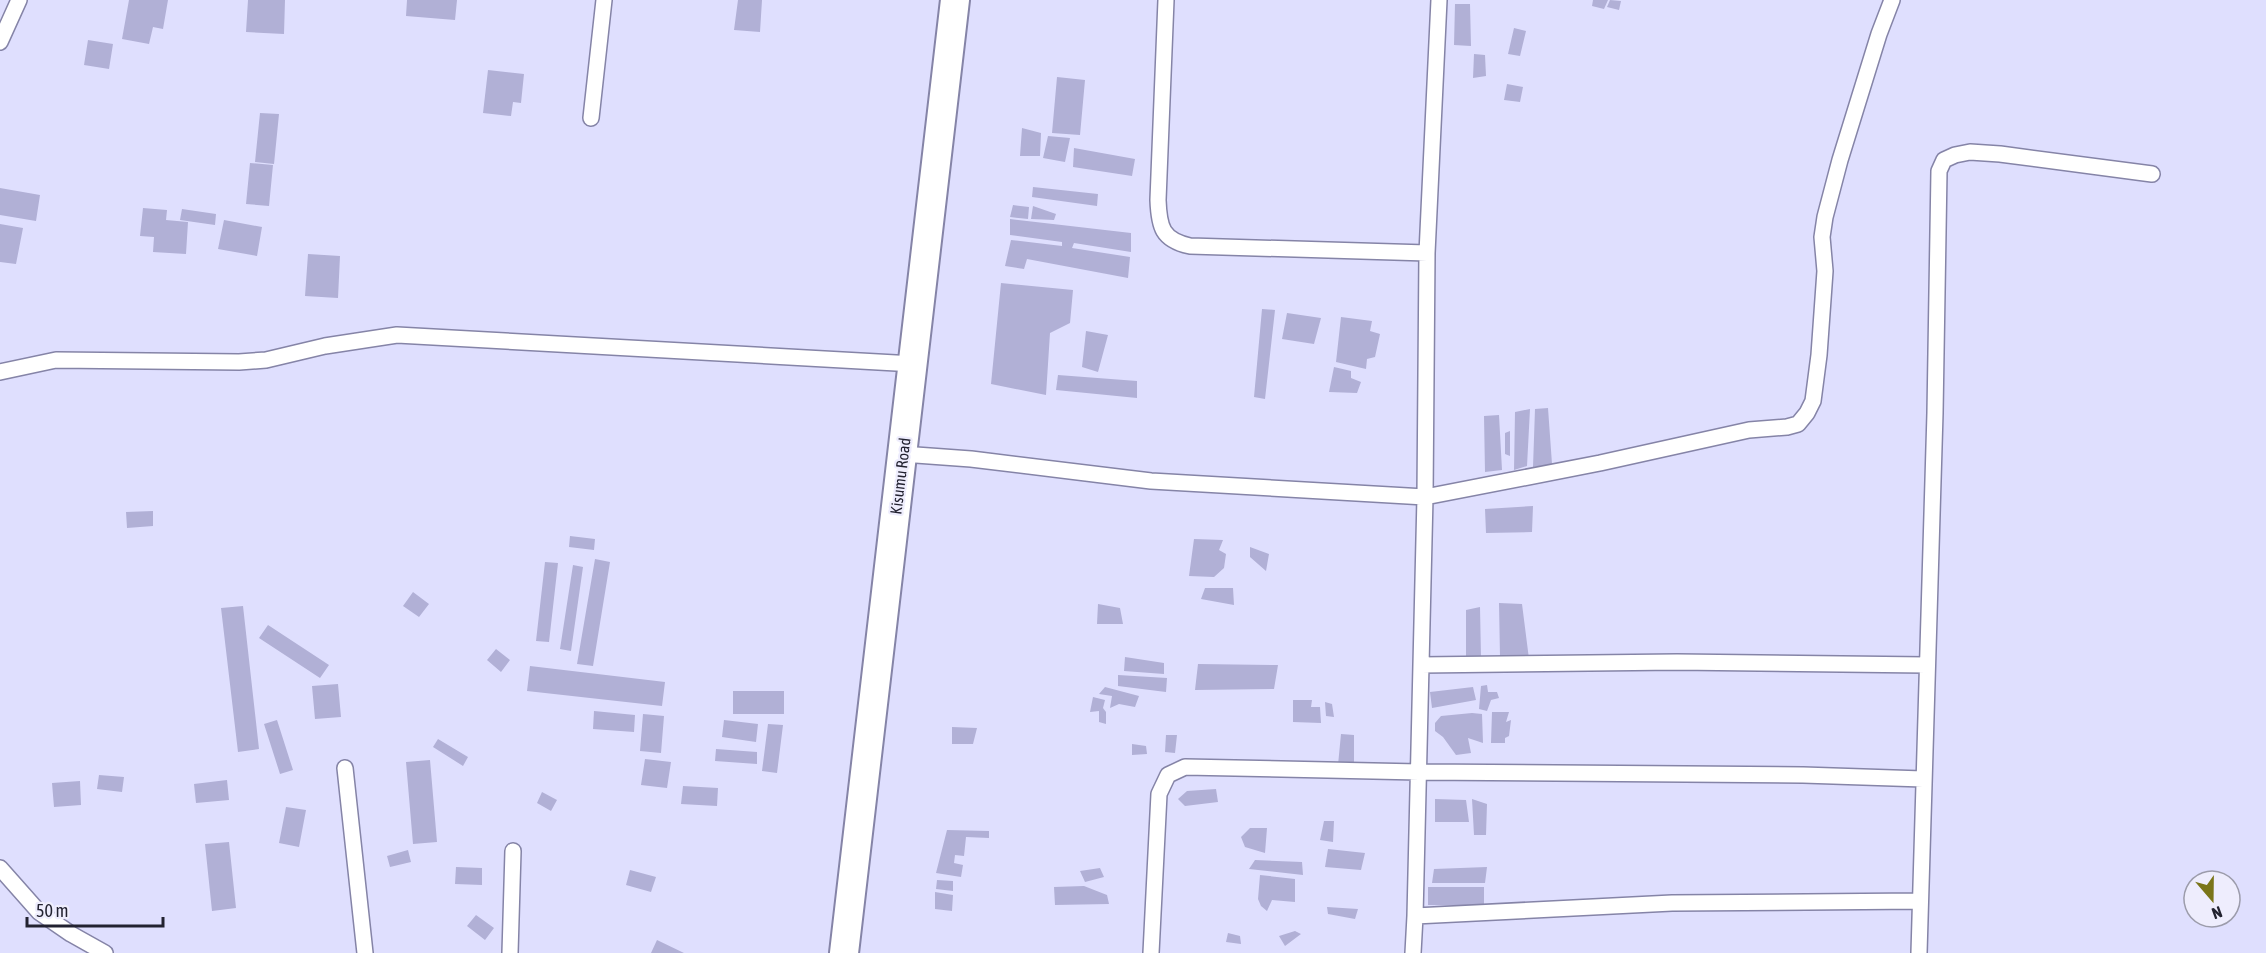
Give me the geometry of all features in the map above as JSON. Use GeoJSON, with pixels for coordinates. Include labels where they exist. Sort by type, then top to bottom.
{"type":"FeatureCollection","features":[{"type":"Feature","properties":{"kind":"highway","name":"Kisumu Road"},"geometry":{"type":"LineString","coordinates":[[844,953],[955,0]]}},
{"type":"Feature","properties":{"kind":"street"},"geometry":{"type":"LineString","coordinates":[[0,42],[19,0]]}},
{"type":"Feature","properties":{"kind":"street"},"geometry":{"type":"LineString","coordinates":[[591,118],[604,0]]}},
{"type":"Feature","properties":{"kind":"street"},"geometry":{"type":"LineString","coordinates":[[1166,0],[1158,200],[1159,220],[1165,233],[1176,243],[1190,246],[1427,253]]}},
{"type":"Feature","properties":{"kind":"street"},"geometry":{"type":"LineString","coordinates":[[1413,953],[1425,497],[1427,253],[1439,0]]}},
{"type":"Feature","properties":{"kind":"street"},"geometry":{"type":"LineString","coordinates":[[902,454],[971,459],[1151,481],[1425,497],[1600,463],[1749,430],[1798,424],[1813,401],[1820,355],[1825,271],[1822,237],[1830,197],[1878,34],[1892,0]]}},
{"type":"Feature","properties":{"kind":"street"},"geometry":{"type":"LineString","coordinates":[[1919,953],[1939,171],[1944,160],[1970,152],[2152,174]]}},
{"type":"Feature","properties":{"kind":"street"},"geometry":{"type":"LineString","coordinates":[[0,372],[56,360],[238,362],[266,360],[325,346],[397,334],[914,364]]}},
{"type":"Feature","properties":{"kind":"street"},"geometry":{"type":"LineString","coordinates":[[1421,665],[1677,662],[1926,664]]}},
{"type":"Feature","properties":{"kind":"street"},"geometry":{"type":"LineString","coordinates":[[1151,953],[1159,794],[1168,775],[1185,767],[1419,772],[1803,775],[1923,779]]}},
{"type":"Feature","properties":{"kind":"street"},"geometry":{"type":"LineString","coordinates":[[345,768],[365,953]]}},
{"type":"Feature","properties":{"kind":"street"},"geometry":{"type":"LineString","coordinates":[[510,953],[513,851]]}},
{"type":"Feature","properties":{"kind":"street"},"geometry":{"type":"LineString","coordinates":[[0,868],[39,912],[71,934],[105,953]]}},
{"type":"Feature","properties":{"kind":"street"},"geometry":{"type":"LineString","coordinates":[[1415,916],[1672,903],[1920,901]]}},
{"type":"Feature","properties":{"kind":"building"},"geometry":{"type":"Polygon","coordinates":[[[129,0],[168,0],[163,29],[153,27],[149,44],[122,39],[129,0]]]}},
{"type":"Feature","properties":{"kind":"building"},"geometry":{"type":"Polygon","coordinates":[[[248,0],[285,0],[284,34],[246,32],[248,0]]]}},
{"type":"Feature","properties":{"kind":"building"},"geometry":{"type":"Polygon","coordinates":[[[407,0],[457,0],[455,20],[406,16],[407,0]]]}},
{"type":"Feature","properties":{"kind":"building"},"geometry":{"type":"Polygon","coordinates":[[[738,0],[762,0],[760,32],[734,30],[738,0]]]}},
{"type":"Feature","properties":{"kind":"building"},"geometry":{"type":"Polygon","coordinates":[[[1593,0],[1608,0],[1604,9],[1592,6],[1593,0]]]}},
{"type":"Feature","properties":{"kind":"building"},"geometry":{"type":"Polygon","coordinates":[[[1610,0],[1621,1],[1619,10],[1607,7],[1610,0]]]}},
{"type":"Feature","properties":{"kind":"building"},"geometry":{"type":"Polygon","coordinates":[[[1455,4],[1470,4],[1471,46],[1454,45],[1455,4]]]}},
{"type":"Feature","properties":{"kind":"building"},"geometry":{"type":"Polygon","coordinates":[[[1514,28],[1526,31],[1520,56],[1508,54],[1514,28]]]}},
{"type":"Feature","properties":{"kind":"building"},"geometry":{"type":"Polygon","coordinates":[[[88,40],[113,44],[109,69],[84,65],[88,40]]]}},
{"type":"Feature","properties":{"kind":"building"},"geometry":{"type":"Polygon","coordinates":[[[1474,54],[1485,55],[1486,76],[1473,78],[1474,54]]]}},
{"type":"Feature","properties":{"kind":"building"},"geometry":{"type":"Polygon","coordinates":[[[488,70],[524,74],[521,103],[513,102],[511,116],[483,113],[488,70]]]}},
{"type":"Feature","properties":{"kind":"building"},"geometry":{"type":"Polygon","coordinates":[[[1057,77],[1085,80],[1080,135],[1052,133],[1057,77]]]}},
{"type":"Feature","properties":{"kind":"building"},"geometry":{"type":"Polygon","coordinates":[[[1507,84],[1523,87],[1520,102],[1504,100],[1507,84]]]}},
{"type":"Feature","properties":{"kind":"building"},"geometry":{"type":"Polygon","coordinates":[[[260,113],[279,114],[274,164],[255,162],[260,113]]]}},
{"type":"Feature","properties":{"kind":"building"},"geometry":{"type":"Polygon","coordinates":[[[1022,128],[1041,133],[1040,156],[1020,156],[1022,128]]]}},
{"type":"Feature","properties":{"kind":"building"},"geometry":{"type":"Polygon","coordinates":[[[1048,136],[1070,138],[1065,162],[1043,158],[1048,136]]]}},
{"type":"Feature","properties":{"kind":"building"},"geometry":{"type":"Polygon","coordinates":[[[1074,148],[1135,159],[1132,176],[1073,167],[1074,148]]]}},
{"type":"Feature","properties":{"kind":"building"},"geometry":{"type":"Polygon","coordinates":[[[250,163],[273,165],[269,206],[246,204],[250,163]]]}},
{"type":"Feature","properties":{"kind":"building"},"geometry":{"type":"Polygon","coordinates":[[[1033,187],[1098,194],[1097,206],[1032,197],[1033,187]]]}},
{"type":"Feature","properties":{"kind":"building"},"geometry":{"type":"Polygon","coordinates":[[[0,188],[40,195],[36,221],[0,215],[0,188]]]}},
{"type":"Feature","properties":{"kind":"building"},"geometry":{"type":"Polygon","coordinates":[[[1013,205],[1029,207],[1028,219],[1010,217],[1013,205]]]}},
{"type":"Feature","properties":{"kind":"building"},"geometry":{"type":"Polygon","coordinates":[[[1033,206],[1056,214],[1054,220],[1031,219],[1033,206]]]}},
{"type":"Feature","properties":{"kind":"building"},"geometry":{"type":"Polygon","coordinates":[[[143,208],[167,210],[166,220],[188,222],[186,254],[153,252],[154,237],[140,236],[143,208]]]}},
{"type":"Feature","properties":{"kind":"building"},"geometry":{"type":"Polygon","coordinates":[[[182,209],[216,214],[215,225],[180,220],[182,209]]]}},
{"type":"Feature","properties":{"kind":"building"},"geometry":{"type":"Polygon","coordinates":[[[1010,219],[1131,233],[1131,252],[1074,243],[1072,248],[1130,257],[1128,278],[1027,259],[1024,269],[1005,266],[1011,240],[1062,246],[1062,242],[1010,235],[1010,219]]]}},
{"type":"Feature","properties":{"kind":"building"},"geometry":{"type":"Polygon","coordinates":[[[224,220],[262,227],[257,256],[218,249],[224,220]]]}},
{"type":"Feature","properties":{"kind":"building"},"geometry":{"type":"Polygon","coordinates":[[[0,224],[23,228],[16,264],[0,262],[0,224]]]}},
{"type":"Feature","properties":{"kind":"building"},"geometry":{"type":"Polygon","coordinates":[[[308,254],[340,256],[338,298],[305,296],[308,254]]]}},
{"type":"Feature","properties":{"kind":"building"},"geometry":{"type":"Polygon","coordinates":[[[1001,283],[1073,290],[1070,323],[1050,333],[1046,395],[991,384],[1001,283]]]}},
{"type":"Feature","properties":{"kind":"building"},"geometry":{"type":"Polygon","coordinates":[[[1262,309],[1275,310],[1265,399],[1254,397],[1262,309]]]}},
{"type":"Feature","properties":{"kind":"building"},"geometry":{"type":"Polygon","coordinates":[[[1287,313],[1321,318],[1314,344],[1282,339],[1287,313]]]}},
{"type":"Feature","properties":{"kind":"building"},"geometry":{"type":"Polygon","coordinates":[[[1341,317],[1372,321],[1370,331],[1380,334],[1375,357],[1367,359],[1366,369],[1336,362],[1341,317]]]}},
{"type":"Feature","properties":{"kind":"building"},"geometry":{"type":"Polygon","coordinates":[[[1086,331],[1108,335],[1098,372],[1082,367],[1086,331]]]}},
{"type":"Feature","properties":{"kind":"building"},"geometry":{"type":"Polygon","coordinates":[[[1334,367],[1351,371],[1351,378],[1361,382],[1357,393],[1329,392],[1334,367]]]}},
{"type":"Feature","properties":{"kind":"building"},"geometry":{"type":"Polygon","coordinates":[[[1058,375],[1137,381],[1137,398],[1056,390],[1058,375]]]}},
{"type":"Feature","properties":{"kind":"building"},"geometry":{"type":"Polygon","coordinates":[[[1548,408],[1552,464],[1533,467],[1535,409],[1548,408]]]}},
{"type":"Feature","properties":{"kind":"building"},"geometry":{"type":"Polygon","coordinates":[[[1530,409],[1527,466],[1514,470],[1515,412],[1530,409]]]}},
{"type":"Feature","properties":{"kind":"building"},"geometry":{"type":"Polygon","coordinates":[[[1499,415],[1502,470],[1485,472],[1484,416],[1499,415]]]}},
{"type":"Feature","properties":{"kind":"building"},"geometry":{"type":"Polygon","coordinates":[[[1510,431],[1510,456],[1505,454],[1505,433],[1510,431]]]}},
{"type":"Feature","properties":{"kind":"building"},"geometry":{"type":"Polygon","coordinates":[[[1533,506],[1532,532],[1486,533],[1485,509],[1533,506]]]}},
{"type":"Feature","properties":{"kind":"building"},"geometry":{"type":"Polygon","coordinates":[[[153,511],[153,526],[127,528],[126,512],[153,511]]]}},
{"type":"Feature","properties":{"kind":"building"},"geometry":{"type":"Polygon","coordinates":[[[570,536],[595,539],[594,550],[569,547],[570,536]]]}},
{"type":"Feature","properties":{"kind":"building"},"geometry":{"type":"Polygon","coordinates":[[[1194,539],[1223,540],[1219,550],[1226,554],[1224,568],[1214,577],[1189,576],[1194,539]]]}},
{"type":"Feature","properties":{"kind":"building"},"geometry":{"type":"Polygon","coordinates":[[[1250,547],[1269,554],[1266,571],[1250,557],[1250,547]]]}},
{"type":"Feature","properties":{"kind":"building"},"geometry":{"type":"Polygon","coordinates":[[[595,559],[610,562],[593,666],[577,664],[595,559]]]}},
{"type":"Feature","properties":{"kind":"building"},"geometry":{"type":"Polygon","coordinates":[[[545,562],[558,563],[549,642],[536,641],[545,562]]]}},
{"type":"Feature","properties":{"kind":"building"},"geometry":{"type":"Polygon","coordinates":[[[573,565],[583,567],[571,651],[560,649],[573,565]]]}},
{"type":"Feature","properties":{"kind":"building"},"geometry":{"type":"Polygon","coordinates":[[[1205,588],[1233,588],[1234,605],[1201,599],[1205,588]]]}},
{"type":"Feature","properties":{"kind":"building"},"geometry":{"type":"Polygon","coordinates":[[[413,592],[429,604],[419,617],[403,606],[413,592]]]}},
{"type":"Feature","properties":{"kind":"building"},"geometry":{"type":"Polygon","coordinates":[[[1499,603],[1522,604],[1529,659],[1500,657],[1499,603]]]}},
{"type":"Feature","properties":{"kind":"building"},"geometry":{"type":"Polygon","coordinates":[[[1098,604],[1120,608],[1123,624],[1097,624],[1098,604]]]}},
{"type":"Feature","properties":{"kind":"building"},"geometry":{"type":"Polygon","coordinates":[[[243,606],[259,749],[238,752],[221,608],[243,606]]]}},
{"type":"Feature","properties":{"kind":"building"},"geometry":{"type":"Polygon","coordinates":[[[1480,607],[1481,658],[1466,659],[1466,610],[1480,607]]]}},
{"type":"Feature","properties":{"kind":"building"},"geometry":{"type":"Polygon","coordinates":[[[268,625],[329,665],[320,678],[259,638],[268,625]]]}},
{"type":"Feature","properties":{"kind":"building"},"geometry":{"type":"Polygon","coordinates":[[[496,649],[510,660],[501,672],[487,660],[496,649]]]}},
{"type":"Feature","properties":{"kind":"building"},"geometry":{"type":"Polygon","coordinates":[[[1125,657],[1164,663],[1164,674],[1124,671],[1125,657]]]}},
{"type":"Feature","properties":{"kind":"building"},"geometry":{"type":"Polygon","coordinates":[[[1198,664],[1278,665],[1274,689],[1195,690],[1198,664]]]}},
{"type":"Feature","properties":{"kind":"building"},"geometry":{"type":"Polygon","coordinates":[[[530,666],[665,682],[662,706],[527,691],[530,666]]]}},
{"type":"Feature","properties":{"kind":"building"},"geometry":{"type":"Polygon","coordinates":[[[1118,675],[1167,678],[1166,692],[1118,686],[1118,675]]]}},
{"type":"Feature","properties":{"kind":"building"},"geometry":{"type":"Polygon","coordinates":[[[338,684],[341,717],[315,719],[312,686],[338,684]]]}},
{"type":"Feature","properties":{"kind":"building"},"geometry":{"type":"Polygon","coordinates":[[[1487,685],[1488,692],[1497,692],[1499,698],[1491,700],[1487,711],[1479,709],[1481,686],[1487,685]]]}},
{"type":"Feature","properties":{"kind":"building"},"geometry":{"type":"Polygon","coordinates":[[[1105,687],[1139,696],[1135,707],[1119,704],[1110,708],[1112,696],[1099,694],[1105,687]]]}},
{"type":"Feature","properties":{"kind":"building"},"geometry":{"type":"Polygon","coordinates":[[[1473,687],[1476,700],[1432,708],[1430,692],[1473,687]]]}},
{"type":"Feature","properties":{"kind":"building"},"geometry":{"type":"Polygon","coordinates":[[[733,691],[784,691],[784,714],[733,714],[733,691]]]}},
{"type":"Feature","properties":{"kind":"building"},"geometry":{"type":"Polygon","coordinates":[[[1093,697],[1105,700],[1103,708],[1106,712],[1106,724],[1099,722],[1099,711],[1090,712],[1093,697]]]}},
{"type":"Feature","properties":{"kind":"building"},"geometry":{"type":"Polygon","coordinates":[[[1293,700],[1312,700],[1311,707],[1320,707],[1321,723],[1293,722],[1293,700]]]}},
{"type":"Feature","properties":{"kind":"building"},"geometry":{"type":"Polygon","coordinates":[[[1325,702],[1332,704],[1334,717],[1326,716],[1325,702]]]}},
{"type":"Feature","properties":{"kind":"building"},"geometry":{"type":"Polygon","coordinates":[[[594,711],[635,715],[634,732],[593,729],[594,711]]]}},
{"type":"Feature","properties":{"kind":"building"},"geometry":{"type":"Polygon","coordinates":[[[1492,712],[1509,712],[1506,722],[1511,720],[1509,736],[1505,738],[1505,743],[1491,743],[1492,712]]]}},
{"type":"Feature","properties":{"kind":"building"},"geometry":{"type":"Polygon","coordinates":[[[643,714],[664,716],[661,753],[640,751],[643,714]]]}},
{"type":"Feature","properties":{"kind":"building"},"geometry":{"type":"Polygon","coordinates":[[[1482,714],[1483,743],[1468,738],[1471,753],[1456,755],[1443,737],[1435,731],[1435,723],[1441,716],[1482,714]]]}},
{"type":"Feature","properties":{"kind":"building"},"geometry":{"type":"Polygon","coordinates":[[[277,720],[293,770],[280,774],[264,724],[277,720]]]}},
{"type":"Feature","properties":{"kind":"building"},"geometry":{"type":"Polygon","coordinates":[[[724,720],[758,724],[756,742],[722,737],[724,720]]]}},
{"type":"Feature","properties":{"kind":"building"},"geometry":{"type":"Polygon","coordinates":[[[768,724],[783,725],[777,773],[762,771],[768,724]]]}},
{"type":"Feature","properties":{"kind":"building"},"geometry":{"type":"Polygon","coordinates":[[[952,727],[977,728],[973,744],[952,744],[952,727]]]}},
{"type":"Feature","properties":{"kind":"building"},"geometry":{"type":"Polygon","coordinates":[[[1341,734],[1354,735],[1354,764],[1338,765],[1341,734]]]}},
{"type":"Feature","properties":{"kind":"building"},"geometry":{"type":"Polygon","coordinates":[[[1166,735],[1177,735],[1175,753],[1165,752],[1166,735]]]}},
{"type":"Feature","properties":{"kind":"building"},"geometry":{"type":"Polygon","coordinates":[[[438,739],[468,757],[463,766],[433,747],[438,739]]]}},
{"type":"Feature","properties":{"kind":"building"},"geometry":{"type":"Polygon","coordinates":[[[1132,744],[1146,746],[1147,754],[1132,755],[1132,744]]]}},
{"type":"Feature","properties":{"kind":"building"},"geometry":{"type":"Polygon","coordinates":[[[716,749],[757,752],[757,764],[715,761],[716,749]]]}},
{"type":"Feature","properties":{"kind":"building"},"geometry":{"type":"Polygon","coordinates":[[[645,759],[671,762],[667,788],[641,785],[645,759]]]}},
{"type":"Feature","properties":{"kind":"building"},"geometry":{"type":"Polygon","coordinates":[[[430,760],[437,842],[413,844],[406,762],[430,760]]]}},
{"type":"Feature","properties":{"kind":"building"},"geometry":{"type":"Polygon","coordinates":[[[99,775],[124,777],[122,792],[97,789],[99,775]]]}},
{"type":"Feature","properties":{"kind":"building"},"geometry":{"type":"Polygon","coordinates":[[[227,780],[229,800],[196,803],[194,784],[227,780]]]}},
{"type":"Feature","properties":{"kind":"building"},"geometry":{"type":"Polygon","coordinates":[[[80,781],[81,805],[54,807],[52,783],[80,781]]]}},
{"type":"Feature","properties":{"kind":"building"},"geometry":{"type":"Polygon","coordinates":[[[683,786],[718,788],[717,806],[681,804],[683,786]]]}},
{"type":"Feature","properties":{"kind":"building"},"geometry":{"type":"Polygon","coordinates":[[[1216,789],[1218,802],[1185,806],[1178,799],[1187,791],[1216,789]]]}},
{"type":"Feature","properties":{"kind":"building"},"geometry":{"type":"Polygon","coordinates":[[[542,792],[557,800],[551,811],[537,803],[542,792]]]}},
{"type":"Feature","properties":{"kind":"building"},"geometry":{"type":"Polygon","coordinates":[[[1435,799],[1466,800],[1469,822],[1435,822],[1435,799]]]}},
{"type":"Feature","properties":{"kind":"building"},"geometry":{"type":"Polygon","coordinates":[[[1472,799],[1487,804],[1486,835],[1474,835],[1472,799]]]}},
{"type":"Feature","properties":{"kind":"building"},"geometry":{"type":"Polygon","coordinates":[[[286,807],[306,810],[299,847],[279,843],[286,807]]]}},
{"type":"Feature","properties":{"kind":"building"},"geometry":{"type":"Polygon","coordinates":[[[1324,821],[1334,821],[1333,842],[1320,840],[1324,821]]]}},
{"type":"Feature","properties":{"kind":"building"},"geometry":{"type":"Polygon","coordinates":[[[1250,828],[1267,828],[1265,853],[1245,847],[1241,837],[1250,828]]]}},
{"type":"Feature","properties":{"kind":"building"},"geometry":{"type":"Polygon","coordinates":[[[947,830],[989,831],[989,838],[966,837],[964,856],[955,855],[954,863],[963,865],[961,877],[936,873],[947,830]]]}},
{"type":"Feature","properties":{"kind":"building"},"geometry":{"type":"Polygon","coordinates":[[[229,842],[236,908],[212,911],[205,844],[229,842]]]}},
{"type":"Feature","properties":{"kind":"building"},"geometry":{"type":"Polygon","coordinates":[[[1328,849],[1365,853],[1361,870],[1325,867],[1328,849]]]}},
{"type":"Feature","properties":{"kind":"building"},"geometry":{"type":"Polygon","coordinates":[[[408,850],[411,862],[390,867],[387,856],[408,850]]]}},
{"type":"Feature","properties":{"kind":"building"},"geometry":{"type":"Polygon","coordinates":[[[1255,860],[1302,862],[1303,875],[1249,869],[1255,860]]]}},
{"type":"Feature","properties":{"kind":"building"},"geometry":{"type":"Polygon","coordinates":[[[456,867],[482,868],[482,885],[455,884],[456,867]]]}},
{"type":"Feature","properties":{"kind":"building"},"geometry":{"type":"Polygon","coordinates":[[[1487,867],[1485,883],[1432,883],[1434,869],[1487,867]]]}},
{"type":"Feature","properties":{"kind":"building"},"geometry":{"type":"Polygon","coordinates":[[[1100,868],[1104,877],[1085,882],[1080,871],[1100,868]]]}},
{"type":"Feature","properties":{"kind":"building"},"geometry":{"type":"Polygon","coordinates":[[[630,870],[656,877],[651,892],[626,885],[630,870]]]}},
{"type":"Feature","properties":{"kind":"building"},"geometry":{"type":"Polygon","coordinates":[[[1260,875],[1295,879],[1295,902],[1272,900],[1267,911],[1258,899],[1260,875]]]}},
{"type":"Feature","properties":{"kind":"building"},"geometry":{"type":"Polygon","coordinates":[[[937,880],[953,881],[953,891],[936,889],[937,880]]]}},
{"type":"Feature","properties":{"kind":"building"},"geometry":{"type":"Polygon","coordinates":[[[1084,886],[1107,895],[1109,904],[1055,905],[1054,887],[1084,886]]]}},
{"type":"Feature","properties":{"kind":"building"},"geometry":{"type":"Polygon","coordinates":[[[1428,887],[1484,887],[1484,906],[1428,905],[1428,887]]]}},
{"type":"Feature","properties":{"kind":"building"},"geometry":{"type":"Polygon","coordinates":[[[935,892],[953,895],[952,911],[935,909],[935,892]]]}},
{"type":"Feature","properties":{"kind":"building"},"geometry":{"type":"Polygon","coordinates":[[[1327,907],[1358,909],[1355,919],[1328,914],[1327,907]]]}},
{"type":"Feature","properties":{"kind":"building"},"geometry":{"type":"Polygon","coordinates":[[[476,915],[494,928],[485,940],[467,926],[476,915]]]}},
{"type":"Feature","properties":{"kind":"building"},"geometry":{"type":"Polygon","coordinates":[[[1295,931],[1301,934],[1285,946],[1279,936],[1295,931]]]}},
{"type":"Feature","properties":{"kind":"building"},"geometry":{"type":"Polygon","coordinates":[[[1228,933],[1240,936],[1241,944],[1226,942],[1228,933]]]}},
{"type":"Feature","properties":{"kind":"building"},"geometry":{"type":"Polygon","coordinates":[[[657,940],[684,953],[651,953],[657,940]]]}}]}
